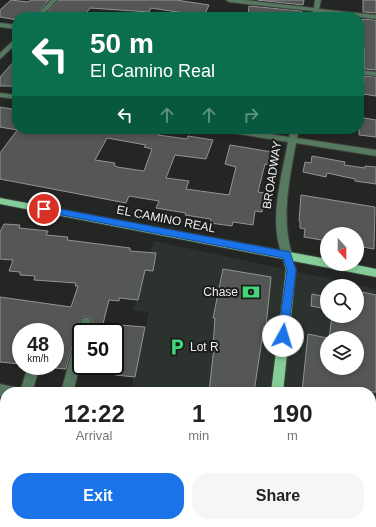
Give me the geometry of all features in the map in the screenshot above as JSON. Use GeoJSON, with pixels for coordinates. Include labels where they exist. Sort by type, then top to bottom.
{"type":"FeatureCollection","features":[{"type":"Feature","properties":{"kind":"main road","name":"EL CAMINO REAL"},"geometry":{"type":"LineString","coordinates":[[0,201],[320,262]]}},
{"type":"Feature","properties":{"kind":"main road","name":"BROADWAY"},"geometry":{"type":"LineString","coordinates":[[279,387],[291,270],[287,255]]}},
{"type":"Feature","properties":{"kind":"main road"},"geometry":{"type":"LineString","coordinates":[[364,271],[376,273]]}},
{"type":"Feature","properties":{"kind":"street"},"geometry":{"type":"LineString","coordinates":[[43,12],[54,0]]}},
{"type":"Feature","properties":{"kind":"street"},"geometry":{"type":"LineString","coordinates":[[229,0],[333,12]]}},
{"type":"Feature","properties":{"kind":"street"},"geometry":{"type":"LineString","coordinates":[[316,10],[318,0]]}},
{"type":"Feature","properties":{"kind":"street"},"geometry":{"type":"LineString","coordinates":[[364,16],[376,17]]}},
{"type":"Feature","properties":{"kind":"street"},"geometry":{"type":"LineString","coordinates":[[0,25],[12,26]]}},
{"type":"Feature","properties":{"kind":"street"},"geometry":{"type":"LineString","coordinates":[[0,57],[12,44]]}},
{"type":"Feature","properties":{"kind":"street"},"geometry":{"type":"LineString","coordinates":[[364,73],[376,74]]}},
{"type":"Feature","properties":{"kind":"street"},"geometry":{"type":"LineString","coordinates":[[0,95],[12,96]]}},
{"type":"Feature","properties":{"kind":"street"},"geometry":{"type":"LineString","coordinates":[[253,134],[376,153]]}},
{"type":"Feature","properties":{"kind":"street","name":"BROADWAY"},"geometry":{"type":"LineString","coordinates":[[287,255],[282,242],[280,210],[294,134]]}},
{"type":"Feature","properties":{"kind":"street"},"geometry":{"type":"LineString","coordinates":[[68,387],[72,374]]}},
{"type":"Feature","properties":{"kind":"street"},"geometry":{"type":"LineString","coordinates":[[28,387],[31,375]]}},
{"type":"Feature","properties":{"kind":"shaded area"},"geometry":{"type":"Polygon","coordinates":[[[154,241],[330,279],[320,279],[320,323],[364,323],[364,286],[376,289],[376,387],[131,387],[149,312],[133,310],[154,241]]]}},
{"type":"Feature","properties":{"kind":"building"},"geometry":{"type":"Polygon","coordinates":[[[11,0],[28,2],[31,0],[49,0],[38,12],[12,12],[12,19],[0,17],[0,10],[11,0]]]}},
{"type":"Feature","properties":{"kind":"building"},"geometry":{"type":"Polygon","coordinates":[[[58,0],[176,0],[209,5],[206,12],[178,12],[151,8],[149,12],[90,8],[87,12],[47,12],[58,0]]]}},
{"type":"Feature","properties":{"kind":"building"},"geometry":{"type":"Polygon","coordinates":[[[257,0],[304,0],[303,5],[257,0]]]}},
{"type":"Feature","properties":{"kind":"building"},"geometry":{"type":"Polygon","coordinates":[[[363,0],[376,0],[376,13],[363,12],[363,0]]]}},
{"type":"Feature","properties":{"kind":"building"},"geometry":{"type":"Polygon","coordinates":[[[249,6],[302,11],[302,12],[248,12],[249,6]]]}},
{"type":"Feature","properties":{"kind":"building"},"geometry":{"type":"Polygon","coordinates":[[[364,19],[376,20],[376,70],[364,69],[364,19]]]}},
{"type":"Feature","properties":{"kind":"building"},"geometry":{"type":"Polygon","coordinates":[[[12,64],[12,86],[0,86],[0,77],[12,64]]]}},
{"type":"Feature","properties":{"kind":"building"},"geometry":{"type":"Polygon","coordinates":[[[364,76],[376,77],[376,96],[364,94],[364,76]]]}},
{"type":"Feature","properties":{"kind":"building"},"geometry":{"type":"Polygon","coordinates":[[[0,107],[12,109],[12,129],[0,127],[0,107]]]}},
{"type":"Feature","properties":{"kind":"building"},"geometry":{"type":"Polygon","coordinates":[[[364,118],[376,120],[376,137],[359,135],[364,134],[364,118]]]}},
{"type":"Feature","properties":{"kind":"building"},"geometry":{"type":"Polygon","coordinates":[[[14,134],[158,134],[187,139],[188,136],[213,140],[206,159],[175,155],[166,178],[189,181],[186,189],[229,195],[236,167],[225,164],[230,145],[272,152],[269,165],[265,164],[258,192],[265,193],[262,212],[255,211],[253,225],[233,222],[232,226],[210,223],[211,219],[156,208],[159,201],[129,196],[126,203],[0,179],[0,153],[14,134]],[[107,138],[95,160],[115,163],[114,165],[117,167],[144,171],[152,149],[144,147],[146,145],[107,138]]]}},
{"type":"Feature","properties":{"kind":"building"},"geometry":{"type":"Polygon","coordinates":[[[312,156],[345,162],[344,165],[365,168],[365,166],[376,167],[376,184],[355,181],[355,179],[327,173],[326,177],[303,172],[305,162],[311,163],[312,156]]]}},
{"type":"Feature","properties":{"kind":"building"},"geometry":{"type":"Polygon","coordinates":[[[301,195],[375,207],[374,249],[364,247],[364,227],[320,227],[320,240],[304,237],[305,229],[300,228],[299,221],[301,195]]]}},
{"type":"Feature","properties":{"kind":"building"},"geometry":{"type":"Polygon","coordinates":[[[4,224],[20,225],[19,228],[48,231],[46,235],[68,237],[67,240],[130,248],[130,251],[156,253],[153,271],[145,270],[138,300],[119,298],[119,301],[109,300],[103,323],[92,323],[91,318],[85,316],[81,319],[80,323],[72,323],[72,348],[66,369],[64,369],[64,323],[12,323],[12,363],[0,362],[0,297],[71,307],[78,286],[75,286],[76,283],[34,280],[35,276],[20,275],[20,272],[9,271],[13,260],[0,259],[0,232],[4,224]]]}},
{"type":"Feature","properties":{"kind":"building"},"geometry":{"type":"Polygon","coordinates":[[[223,269],[271,277],[266,327],[264,326],[255,387],[210,387],[214,347],[215,318],[213,318],[223,269]]]}},
{"type":"Feature","properties":{"kind":"building"},"geometry":{"type":"Polygon","coordinates":[[[364,292],[376,295],[376,387],[303,387],[308,334],[320,337],[320,375],[364,375],[364,331],[330,331],[331,323],[364,323],[364,292]]]}},
{"type":"Feature","properties":{"kind":"building"},"geometry":{"type":"Polygon","coordinates":[[[312,294],[320,296],[320,308],[311,306],[312,294]]]}},
{"type":"Feature","properties":{"kind":"building"},"geometry":{"type":"Polygon","coordinates":[[[124,325],[145,327],[135,377],[115,375],[124,375],[124,325]]]}},
{"type":"Feature","properties":{"kind":"place","name":"Chase"},"geometry":{"type":"Point","coordinates":[251,292]}},
{"type":"Feature","properties":{"kind":"place","name":"Lot R"},"geometry":{"type":"Point","coordinates":[177,347]}},
{"type":"Feature","properties":{"kind":"route"},"geometry":{"type":"LineString","coordinates":[[44,209],[287,255],[291,270],[283,336]]}}]}
